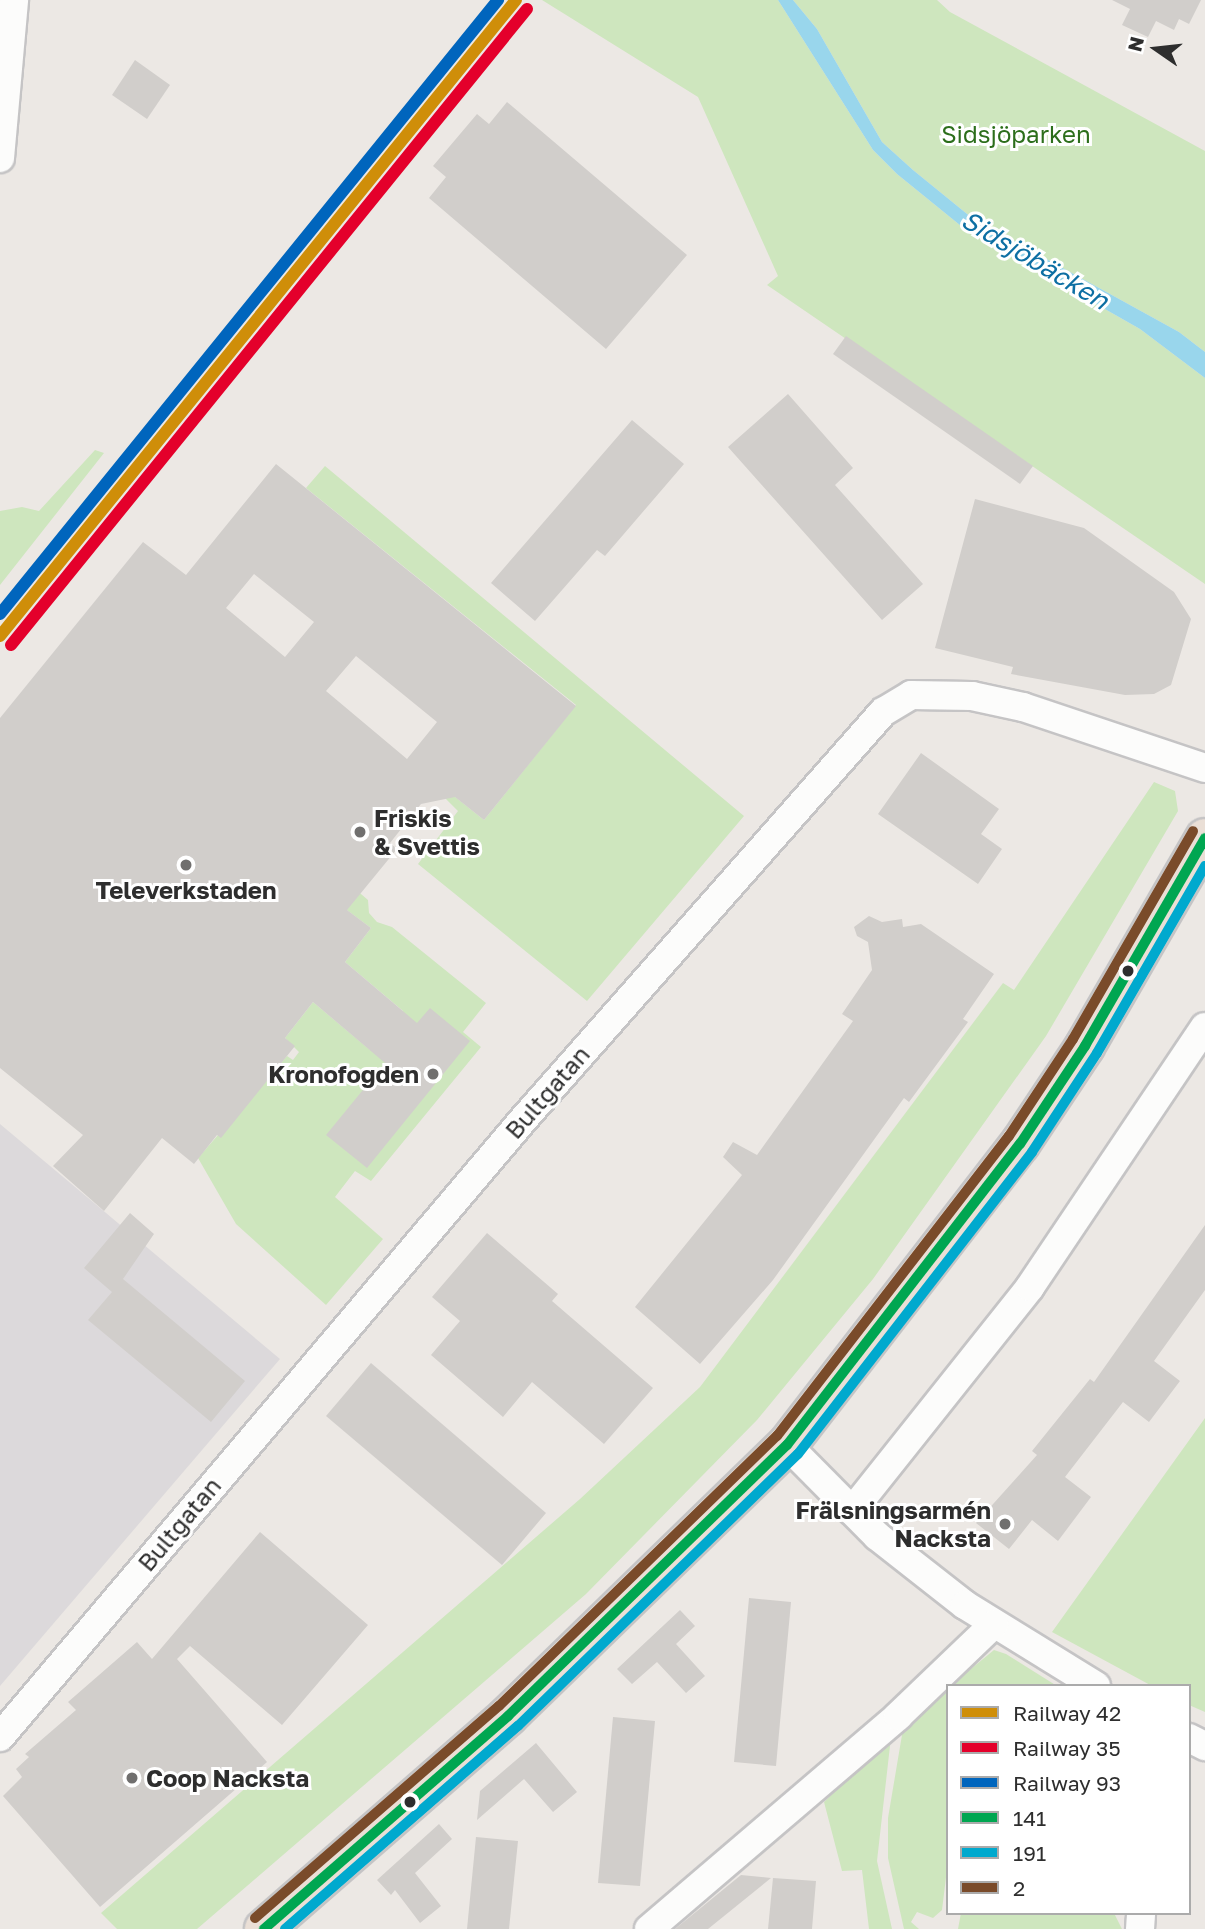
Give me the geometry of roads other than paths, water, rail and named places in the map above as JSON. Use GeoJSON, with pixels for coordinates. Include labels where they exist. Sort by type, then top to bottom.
{"type":"FeatureCollection","features":[{"type":"Feature","properties":{"kind":"highway"},"geometry":{"type":"LineString","coordinates":[[264,1929],[508,1717],[787,1445],[1020,1144],[1085,1046],[1205,838]]}},
{"type":"Feature","properties":{"kind":"street"},"geometry":{"type":"LineString","coordinates":[[0,158],[14,0]]}},
{"type":"Feature","properties":{"kind":"street","name":"Bultgatan"},"geometry":{"type":"LineString","coordinates":[[0,1737],[522,1121],[883,712],[911,695],[972,696],[1023,707],[1205,768]]}},
{"type":"Feature","properties":{"kind":"street"},"geometry":{"type":"LineString","coordinates":[[852,1511],[1030,1287],[1205,1027]]}},
{"type":"Feature","properties":{"kind":"street"},"geometry":{"type":"LineString","coordinates":[[787,1445],[852,1511],[994,1624],[1093,1684]]}},
{"type":"Feature","properties":{"kind":"street"},"geometry":{"type":"LineString","coordinates":[[649,1929],[898,1716],[994,1624]]}},
{"type":"Feature","properties":{"kind":"water","name":"Sidsjöbäcken"},"geometry":{"type":"Polygon","coordinates":[[[778,0],[793,0],[817,29],[882,142],[913,170],[972,218],[1179,332],[1205,352],[1205,378],[1140,329],[966,230],[897,174],[873,150],[778,0]]]}},
{"type":"Feature","properties":{"kind":"rail line","name":"93"},"geometry":{"type":"LineString","coordinates":[[0,614],[498,0]]}},
{"type":"Feature","properties":{"kind":"rail line","name":"42"},"geometry":{"type":"LineString","coordinates":[[0,636],[516,0]]}},
{"type":"Feature","properties":{"kind":"rail line","name":"35"},"geometry":{"type":"LineString","coordinates":[[11,645],[527,9]]}},
{"type":"Feature","properties":{"kind":"place","name":"Friskis & Svettis"},"geometry":{"type":"Point","coordinates":[360,832]}},
{"type":"Feature","properties":{"kind":"place","name":"Televerkstaden"},"geometry":{"type":"Point","coordinates":[186,865]}},
{"type":"Feature","properties":{"kind":"place","name":"Kronofogden"},"geometry":{"type":"Point","coordinates":[433,1074]}},
{"type":"Feature","properties":{"kind":"place","name":"Frälsningsarmén Nacksta"},"geometry":{"type":"Point","coordinates":[1005,1524]}},
{"type":"Feature","properties":{"kind":"place","name":"Coop Nacksta"},"geometry":{"type":"Point","coordinates":[132,1778]}},
{"type":"Feature","properties":{"kind":"park label","name":"Sidsjöparken"},"geometry":{"type":"Point","coordinates":[1016,134]}}]}
